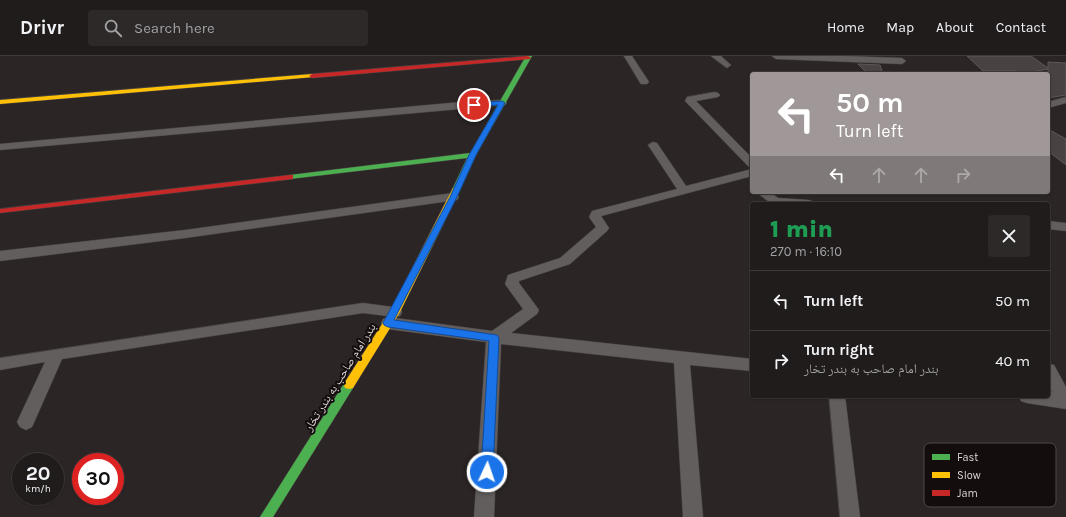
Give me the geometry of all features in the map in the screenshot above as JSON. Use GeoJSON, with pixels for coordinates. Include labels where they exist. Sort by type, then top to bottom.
{"type":"FeatureCollection","features":[{"type":"Feature","properties":{"kind":"street"},"geometry":{"type":"LineString","coordinates":[[628,56],[644,82]]}},
{"type":"Feature","properties":{"kind":"street"},"geometry":{"type":"LineString","coordinates":[[718,56],[728,65]]}},
{"type":"Feature","properties":{"kind":"street"},"geometry":{"type":"LineString","coordinates":[[776,56],[902,62]]}},
{"type":"Feature","properties":{"kind":"street"},"geometry":{"type":"LineString","coordinates":[[0,102],[529,57]]}},
{"type":"Feature","properties":{"kind":"street","name":"بندر امام صاحب به بندر تخار"},"geometry":{"type":"LineString","coordinates":[[266,517],[391,317],[453,197],[472,155],[529,57]]}},
{"type":"Feature","properties":{"kind":"street"},"geometry":{"type":"LineString","coordinates":[[715,95],[694,98],[690,99],[690,101],[750,162]]}},
{"type":"Feature","properties":{"kind":"street"},"geometry":{"type":"LineString","coordinates":[[1050,104],[1066,100]]}},
{"type":"Feature","properties":{"kind":"street"},"geometry":{"type":"LineString","coordinates":[[0,147],[461,105],[502,103]]}},
{"type":"Feature","properties":{"kind":"street"},"geometry":{"type":"LineString","coordinates":[[653,145],[684,191]]}},
{"type":"Feature","properties":{"kind":"street"},"geometry":{"type":"LineString","coordinates":[[0,211],[472,155]]}},
{"type":"Feature","properties":{"kind":"street"},"geometry":{"type":"LineString","coordinates":[[494,338],[532,310],[512,284],[513,278],[565,261],[603,228],[594,217],[596,214],[746,174]]}},
{"type":"Feature","properties":{"kind":"street"},"geometry":{"type":"LineString","coordinates":[[765,194],[775,201],[786,202]]}},
{"type":"Feature","properties":{"kind":"street"},"geometry":{"type":"LineString","coordinates":[[0,256],[185,234],[453,197]]}},
{"type":"Feature","properties":{"kind":"street"},"geometry":{"type":"LineString","coordinates":[[1050,225],[1066,227]]}},
{"type":"Feature","properties":{"kind":"street"},"geometry":{"type":"LineString","coordinates":[[0,364],[56,354],[363,308],[391,317],[494,338],[750,364]]}},
{"type":"Feature","properties":{"kind":"street"},"geometry":{"type":"LineString","coordinates":[[484,517],[494,338]]}},
{"type":"Feature","properties":{"kind":"street"},"geometry":{"type":"LineString","coordinates":[[26,422],[56,354]]}},
{"type":"Feature","properties":{"kind":"street"},"geometry":{"type":"LineString","coordinates":[[682,358],[693,517]]}},
{"type":"Feature","properties":{"kind":"street"},"geometry":{"type":"LineString","coordinates":[[1050,373],[1066,401]]}},
{"type":"Feature","properties":{"kind":"street"},"geometry":{"type":"LineString","coordinates":[[837,398],[850,517]]}},
{"type":"Feature","properties":{"kind":"street"},"geometry":{"type":"LineString","coordinates":[[1042,398],[1066,401]]}},
{"type":"Feature","properties":{"kind":"building"},"geometry":{"type":"Polygon","coordinates":[[[967,56],[1031,56],[1048,68],[1048,62],[1066,63],[1066,95],[1050,98],[1050,72],[1048,72],[1048,69],[1032,72],[983,71],[967,56]]]}},
{"type":"Feature","properties":{"kind":"building"},"geometry":{"type":"Polygon","coordinates":[[[858,64],[880,65],[882,72],[866,72],[858,64]]]}},
{"type":"Feature","properties":{"kind":"building"},"geometry":{"type":"Polygon","coordinates":[[[1050,130],[1066,139],[1066,165],[1050,153],[1050,130]]]}},
{"type":"Feature","properties":{"kind":"traffic: fast"},"geometry":{"type":"LineString","coordinates":[[456,190],[472,155],[529,56]]}},
{"type":"Feature","properties":{"kind":"traffic: fast"},"geometry":{"type":"LineString","coordinates":[[290,177],[472,155]]}},
{"type":"Feature","properties":{"kind":"traffic: fast"},"geometry":{"type":"LineString","coordinates":[[266,517],[349,385]]}},
{"type":"Feature","properties":{"kind":"traffic: slow"},"geometry":{"type":"LineString","coordinates":[[0,102],[312,76]]}},
{"type":"Feature","properties":{"kind":"traffic: slow"},"geometry":{"type":"LineString","coordinates":[[349,385],[395,312],[456,190]]}},
{"type":"Feature","properties":{"kind":"traffic: jam"},"geometry":{"type":"LineString","coordinates":[[312,76],[528,58]]}},
{"type":"Feature","properties":{"kind":"traffic: jam"},"geometry":{"type":"LineString","coordinates":[[0,211],[290,177]]}},
{"type":"Feature","properties":{"kind":"route"},"geometry":{"type":"LineString","coordinates":[[474,105],[502,103],[472,155],[453,197],[388,323],[494,338],[487,472]]}}]}
